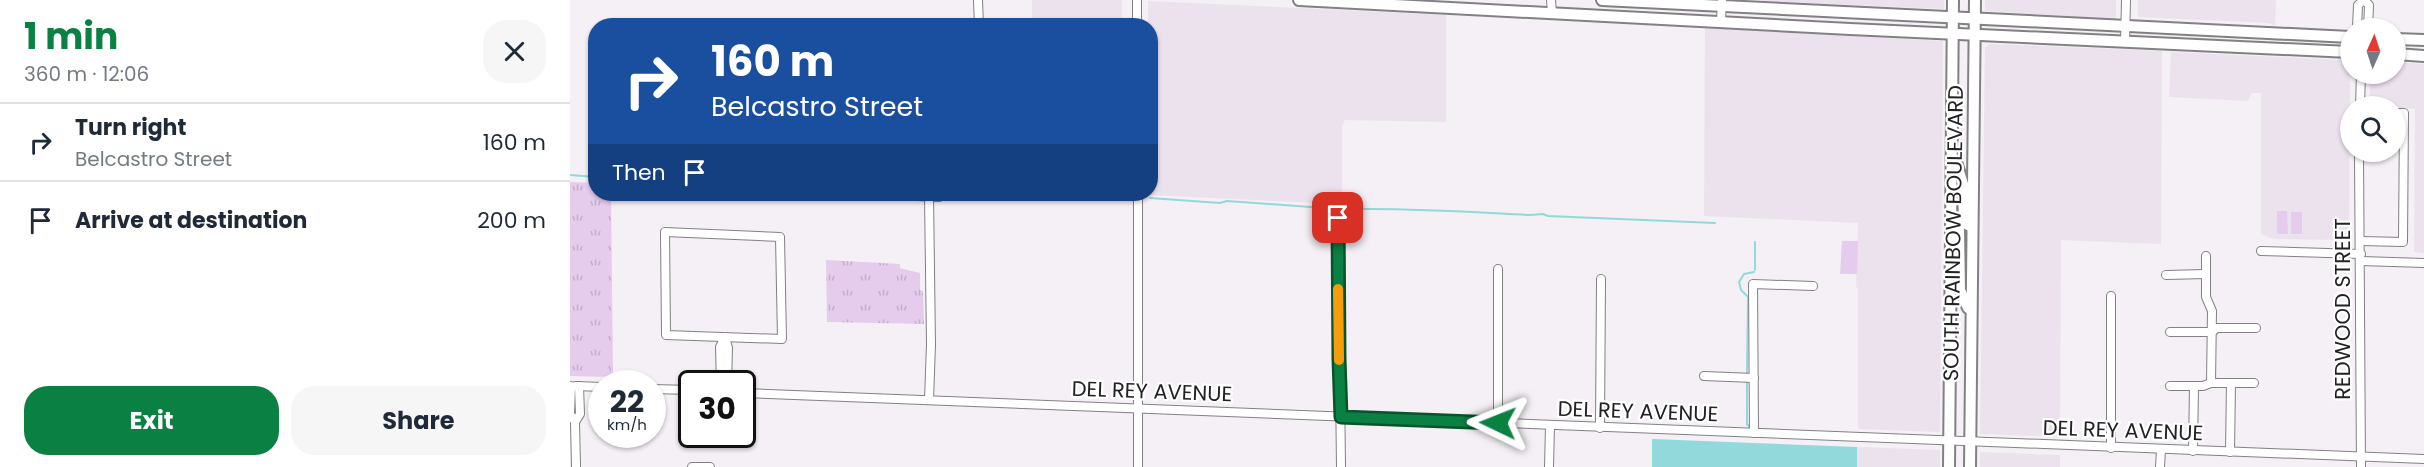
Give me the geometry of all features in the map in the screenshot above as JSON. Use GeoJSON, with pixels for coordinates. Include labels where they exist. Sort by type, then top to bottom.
{"type":"FeatureCollection","features":[{"type":"Feature","properties":{"kind":"main road"},"geometry":{"type":"LineString","coordinates":[[1299,0],[2340,52]]}},
{"type":"Feature","properties":{"kind":"main road"},"geometry":{"type":"LineString","coordinates":[[1602,0],[1722,3],[1953,18],[2340,37]]}},
{"type":"Feature","properties":{"kind":"main road","name":"SOUTH RAINBOW BOULEVARD"},"geometry":{"type":"LineString","coordinates":[[1949,467],[1953,0]]}},
{"type":"Feature","properties":{"kind":"main road","name":"SOUTH RAINBOW BOULEVARD"},"geometry":{"type":"LineString","coordinates":[[1970,467],[1975,0]]}},
{"type":"Feature","properties":{"kind":"main road"},"geometry":{"type":"LineString","coordinates":[[2406,39],[2424,40]]}},
{"type":"Feature","properties":{"kind":"main road"},"geometry":{"type":"LineString","coordinates":[[2406,55],[2424,56]]}},
{"type":"Feature","properties":{"kind":"main road"},"geometry":{"type":"LineString","coordinates":[[1952,151],[1963,184],[1964,223],[1972,227]]}},
{"type":"Feature","properties":{"kind":"main road"},"geometry":{"type":"LineString","coordinates":[[1951,222],[1956,224],[1959,230],[1960,290],[1971,314]]}},
{"type":"Feature","properties":{"kind":"street"},"geometry":{"type":"LineString","coordinates":[[978,0],[979,18]]}},
{"type":"Feature","properties":{"kind":"street"},"geometry":{"type":"LineString","coordinates":[[1137,0],[1137,18]]}},
{"type":"Feature","properties":{"kind":"street"},"geometry":{"type":"LineString","coordinates":[[1551,0],[1552,13]]}},
{"type":"Feature","properties":{"kind":"street"},"geometry":{"type":"LineString","coordinates":[[2125,42],[2126,0]]}},
{"type":"Feature","properties":{"kind":"street"},"geometry":{"type":"LineString","coordinates":[[2357,18],[2358,5],[2364,0],[2369,5],[2368,18]]}},
{"type":"Feature","properties":{"kind":"street"},"geometry":{"type":"LineString","coordinates":[[1721,21],[1722,3]]}},
{"type":"Feature","properties":{"kind":"street","name":"REDWOOD STREET"},"geometry":{"type":"LineString","coordinates":[[2359,162],[2361,467]]}},
{"type":"Feature","properties":{"kind":"street"},"geometry":{"type":"LineString","coordinates":[[2361,241],[2403,242],[2404,162]]}},
{"type":"Feature","properties":{"kind":"street"},"geometry":{"type":"LineString","coordinates":[[929,201],[931,344],[929,400]]}},
{"type":"Feature","properties":{"kind":"street"},"geometry":{"type":"LineString","coordinates":[[1138,201],[1138,467]]}},
{"type":"Feature","properties":{"kind":"street"},"geometry":{"type":"LineString","coordinates":[[1338,218],[1341,467]]}},
{"type":"Feature","properties":{"kind":"street"},"geometry":{"type":"LineString","coordinates":[[665,232],[780,237],[782,339],[724,337],[666,335],[665,232]]}},
{"type":"Feature","properties":{"kind":"street"},"geometry":{"type":"LineString","coordinates":[[2261,250],[2424,263]]}},
{"type":"Feature","properties":{"kind":"street"},"geometry":{"type":"LineString","coordinates":[[2206,256],[2206,297],[2212,311],[2211,383]]}},
{"type":"Feature","properties":{"kind":"street"},"geometry":{"type":"LineString","coordinates":[[1498,269],[1498,423]]}},
{"type":"Feature","properties":{"kind":"street"},"geometry":{"type":"LineString","coordinates":[[2166,275],[2206,274]]}},
{"type":"Feature","properties":{"kind":"street"},"geometry":{"type":"LineString","coordinates":[[1600,428],[1601,279]]}},
{"type":"Feature","properties":{"kind":"street"},"geometry":{"type":"LineString","coordinates":[[1754,433],[1753,284],[1813,286]]}},
{"type":"Feature","properties":{"kind":"street"},"geometry":{"type":"LineString","coordinates":[[2111,296],[2111,448]]}},
{"type":"Feature","properties":{"kind":"street"},"geometry":{"type":"LineString","coordinates":[[2170,332],[2212,332],[2217,328],[2256,328]]}},
{"type":"Feature","properties":{"kind":"street"},"geometry":{"type":"LineString","coordinates":[[721,370],[720,348],[724,337]]}},
{"type":"Feature","properties":{"kind":"street"},"geometry":{"type":"LineString","coordinates":[[724,337],[728,348],[727,370]]}},
{"type":"Feature","properties":{"kind":"street"},"geometry":{"type":"LineString","coordinates":[[1704,376],[1754,378]]}},
{"type":"Feature","properties":{"kind":"street"},"geometry":{"type":"LineString","coordinates":[[2230,452],[2231,383]]}},
{"type":"Feature","properties":{"kind":"street"},"geometry":{"type":"LineString","coordinates":[[2170,386],[2254,383]]}},
{"type":"Feature","properties":{"kind":"street"},"geometry":{"type":"LineString","coordinates":[[576,467],[575,422],[570,414],[573,386],[588,387]]}},
{"type":"Feature","properties":{"kind":"street"},"geometry":{"type":"LineString","coordinates":[[2193,451],[2194,386]]}},
{"type":"Feature","properties":{"kind":"street","name":"DEL REY AVENUE"},"geometry":{"type":"LineString","coordinates":[[756,394],[2424,459]]}},
{"type":"Feature","properties":{"kind":"street"},"geometry":{"type":"LineString","coordinates":[[1549,467],[1550,426]]}},
{"type":"Feature","properties":{"kind":"street"},"geometry":{"type":"LineString","coordinates":[[2160,467],[2161,450]]}},
{"type":"Feature","properties":{"kind":"street"},"geometry":{"type":"LineString","coordinates":[[692,467],[710,467]]}},
{"type":"Feature","properties":{"kind":"shaded area"},"geometry":{"type":"Polygon","coordinates":[[[1032,0],[1122,0],[1122,18],[1032,18],[1032,0]]]}},
{"type":"Feature","properties":{"kind":"shaded area"},"geometry":{"type":"Polygon","coordinates":[[[1763,0],[1944,0],[1944,9],[1763,1],[1763,0]]]}},
{"type":"Feature","properties":{"kind":"shaded area"},"geometry":{"type":"Polygon","coordinates":[[[1985,0],[2116,0],[2116,19],[1985,11],[1985,0]]]}},
{"type":"Feature","properties":{"kind":"shaded area"},"geometry":{"type":"Polygon","coordinates":[[[2138,0],[2276,0],[2275,26],[2269,23],[2138,17],[2138,0]]]}},
{"type":"Feature","properties":{"kind":"shaded area"},"geometry":{"type":"Polygon","coordinates":[[[1148,1],[1446,15],[1446,122],[1345,120],[1342,126],[1342,204],[1158,195],[1158,18],[1148,18],[1148,1]]]}},
{"type":"Feature","properties":{"kind":"shaded area"},"geometry":{"type":"Polygon","coordinates":[[[1705,28],[1943,41],[1940,432],[1858,429],[1858,289],[1856,287],[1858,223],[1704,216],[1705,28]]]}},
{"type":"Feature","properties":{"kind":"shaded area"},"geometry":{"type":"Polygon","coordinates":[[[1989,44],[2162,51],[2161,244],[2061,240],[2060,437],[1980,434],[1985,48],[1989,44]]]}},
{"type":"Feature","properties":{"kind":"shaded area"},"geometry":{"type":"Polygon","coordinates":[[[2171,52],[2340,60],[2340,84],[2350,84],[2350,96],[2340,96],[2340,162],[2349,162],[2349,240],[2273,239],[2261,234],[2261,93],[2252,93],[2248,101],[2169,97],[2171,52]]]}},
{"type":"Feature","properties":{"kind":"shaded area"},"geometry":{"type":"Polygon","coordinates":[[[2406,63],[2424,64],[2424,253],[2414,252],[2415,109],[2406,108],[2406,96],[2370,96],[2370,84],[2406,84],[2406,63]]]}},
{"type":"Feature","properties":{"kind":"shaded area"},"geometry":{"type":"Polygon","coordinates":[[[1857,447],[1940,450],[1940,467],[1857,467],[1857,447]]]}},
{"type":"Feature","properties":{"kind":"shaded area"},"geometry":{"type":"Polygon","coordinates":[[[1980,452],[2060,455],[2060,467],[1980,467],[1980,452]]]}},
{"type":"Feature","properties":{"kind":"green space"},"geometry":{"type":"Polygon","coordinates":[[[570,182],[588,183],[588,201],[611,201],[613,370],[588,370],[588,376],[570,376],[570,182]]]}},
{"type":"Feature","properties":{"kind":"green space"},"geometry":{"type":"Polygon","coordinates":[[[2277,211],[2287,211],[2288,234],[2277,234],[2277,211]]]}},
{"type":"Feature","properties":{"kind":"green space"},"geometry":{"type":"Polygon","coordinates":[[[2291,212],[2302,212],[2302,234],[2291,234],[2291,212]]]}},
{"type":"Feature","properties":{"kind":"green space"},"geometry":{"type":"Polygon","coordinates":[[[1842,241],[1858,241],[1857,274],[1840,274],[1842,241]]]}},
{"type":"Feature","properties":{"kind":"green space"},"geometry":{"type":"Polygon","coordinates":[[[826,260],[900,264],[900,268],[920,273],[924,324],[827,322],[826,260]]]}},
{"type":"Feature","properties":{"kind":"water"},"geometry":{"type":"Polygon","coordinates":[[[1652,439],[1857,447],[1857,467],[1652,467],[1652,439]]]}},
{"type":"Feature","properties":{"kind":"waterway"},"geometry":{"type":"LineString","coordinates":[[570,175],[588,176]]}},
{"type":"Feature","properties":{"kind":"waterway"},"geometry":{"type":"LineString","coordinates":[[1158,199],[1324,208],[1543,214],[1715,223]]}},
{"type":"Feature","properties":{"kind":"waterway"},"geometry":{"type":"LineString","coordinates":[[1755,242],[1755,270]]}},
{"type":"Feature","properties":{"kind":"waterway"},"geometry":{"type":"LineString","coordinates":[[1747,374],[1748,297],[1741,290],[1739,282],[1744,274],[1754,272]]}},
{"type":"Feature","properties":{"kind":"waterway"},"geometry":{"type":"LineString","coordinates":[[1747,380],[1747,425],[1749,428]]}},
{"type":"Feature","properties":{"kind":"slow traffic"},"geometry":{"type":"LineString","coordinates":[[1338,289],[1339,360]]}},
{"type":"Feature","properties":{"kind":"route"},"geometry":{"type":"LineString","coordinates":[[1338,218],[1341,417],[1498,423]]}}]}
